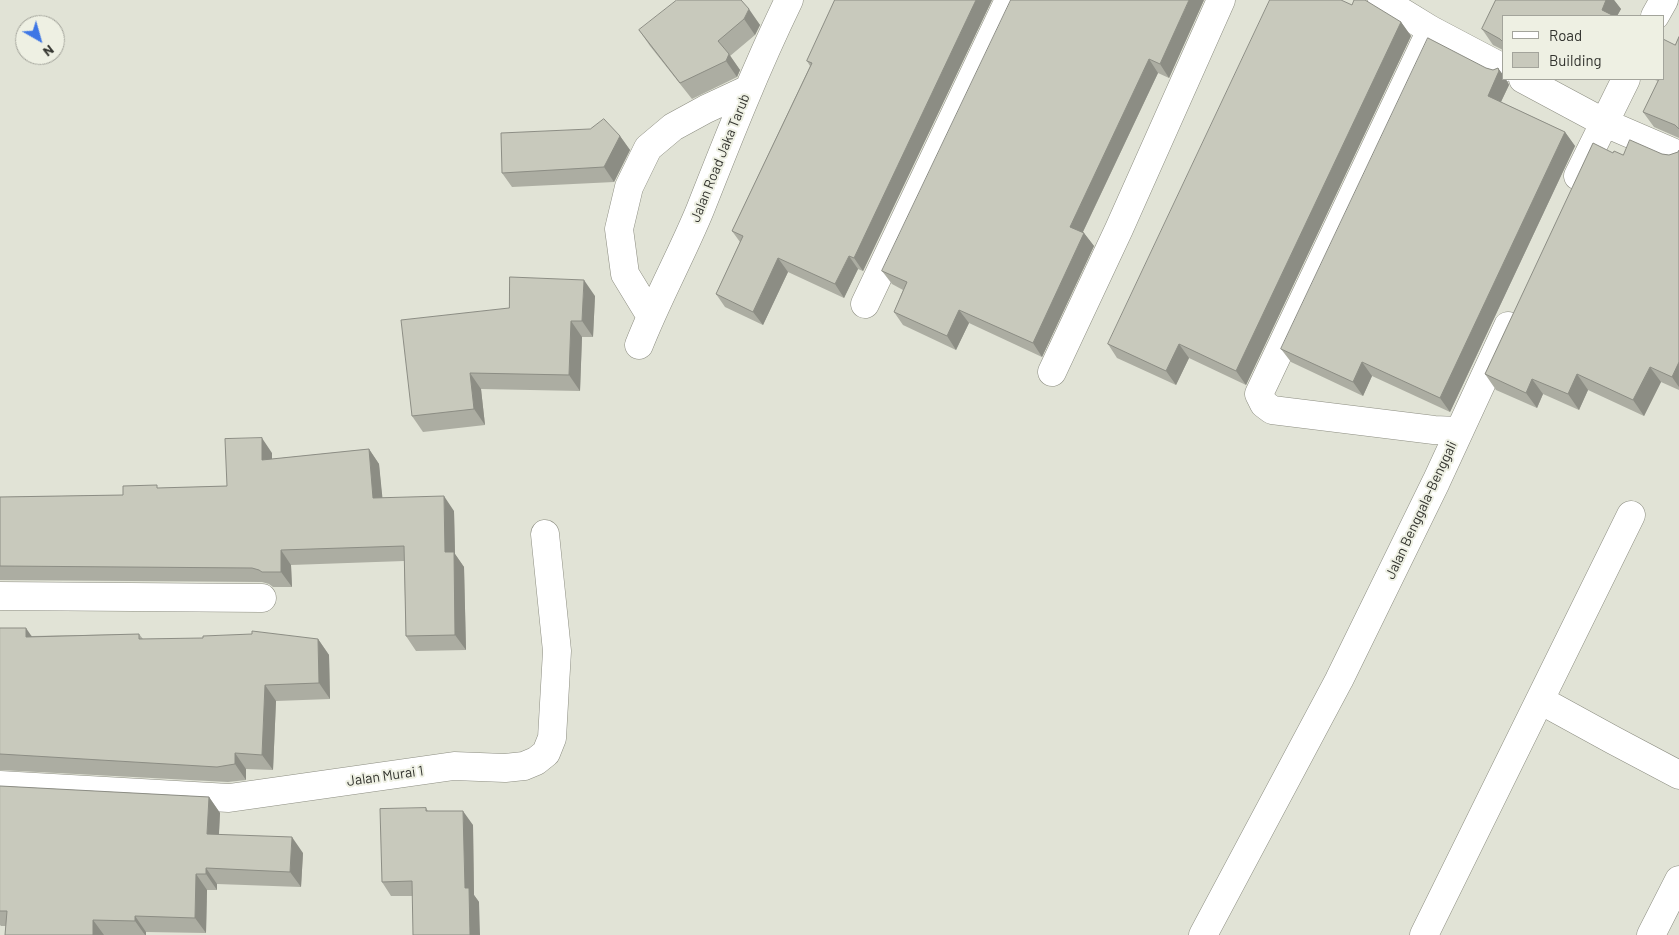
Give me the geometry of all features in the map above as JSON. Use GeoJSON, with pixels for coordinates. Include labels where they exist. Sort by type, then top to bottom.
{"type":"FeatureCollection","features":[{"type":"Feature","properties":{"kind":"street","name":"Jalan Road Jaka Tarub"},"geometry":{"type":"LineString","coordinates":[[639,345],[650,315],[699,212],[749,88],[789,0]]}},
{"type":"Feature","properties":{"kind":"street"},"geometry":{"type":"LineString","coordinates":[[865,304],[1009,0]]}},
{"type":"Feature","properties":{"kind":"street"},"geometry":{"type":"LineString","coordinates":[[1052,372],[1119,229],[1221,0]]}},
{"type":"Feature","properties":{"kind":"street"},"geometry":{"type":"LineString","coordinates":[[1382,0],[1431,30],[1502,67]]}},
{"type":"Feature","properties":{"kind":"street"},"geometry":{"type":"LineString","coordinates":[[1656,15],[1664,0]]}},
{"type":"Feature","properties":{"kind":"street"},"geometry":{"type":"LineString","coordinates":[[1431,30],[1259,394],[1264,404],[1272,410],[1434,430],[1456,438]]}},
{"type":"Feature","properties":{"kind":"street"},"geometry":{"type":"LineString","coordinates":[[1525,80],[1605,123],[1679,155]]}},
{"type":"Feature","properties":{"kind":"street"},"geometry":{"type":"LineString","coordinates":[[1567,199],[1626,80]]}},
{"type":"Feature","properties":{"kind":"street"},"geometry":{"type":"LineString","coordinates":[[650,315],[625,274],[619,229],[629,187],[648,148],[673,127],[706,108],[749,88]]}},
{"type":"Feature","properties":{"kind":"street","name":"Jalan Benggala-Benggali"},"geometry":{"type":"LineString","coordinates":[[1203,935],[1340,680],[1436,482],[1517,306]]}},
{"type":"Feature","properties":{"kind":"street"},"geometry":{"type":"LineString","coordinates":[[1424,935],[1631,515]]}},
{"type":"Feature","properties":{"kind":"street","name":"Jalan Murai 1"},"geometry":{"type":"LineString","coordinates":[[0,785],[229,798],[454,766],[504,768],[524,766],[536,761],[546,753],[552,738],[557,651],[545,534]]}},
{"type":"Feature","properties":{"kind":"street"},"geometry":{"type":"LineString","coordinates":[[0,596],[262,598]]}},
{"type":"Feature","properties":{"kind":"street"},"geometry":{"type":"LineString","coordinates":[[1540,700],[1679,775]]}},
{"type":"Feature","properties":{"kind":"street"},"geometry":{"type":"LineString","coordinates":[[1651,935],[1679,880]]}},
{"type":"Feature","properties":{"kind":"building"},"geometry":{"type":"Polygon","coordinates":[[[677,0],[741,0],[749,9],[744,19],[718,41],[729,54],[726,61],[680,83],[639,30],[677,0]]]}},
{"type":"Feature","properties":{"kind":"building"},"geometry":{"type":"Polygon","coordinates":[[[835,0],[976,0],[854,258],[849,256],[835,284],[778,258],[753,312],[716,294],[743,236],[732,231],[812,63],[807,61],[835,0]]]}},
{"type":"Feature","properties":{"kind":"building"},"geometry":{"type":"Polygon","coordinates":[[[1011,0],[1189,0],[1160,64],[1149,59],[1070,227],[1084,233],[1033,343],[959,310],[947,336],[894,312],[907,282],[882,271],[1011,0]]]}},
{"type":"Feature","properties":{"kind":"building"},"geometry":{"type":"Polygon","coordinates":[[[1270,0],[1341,0],[1352,5],[1354,0],[1365,0],[1401,22],[1236,371],[1179,344],[1166,371],[1108,344],[1270,0]]]}},
{"type":"Feature","properties":{"kind":"building"},"geometry":{"type":"Polygon","coordinates":[[[1496,0],[1606,0],[1602,10],[1612,15],[1502,15],[1502,41],[1482,29],[1496,0]]]}},
{"type":"Feature","properties":{"kind":"building"},"geometry":{"type":"Polygon","coordinates":[[[1679,37],[1679,129],[1675,125],[1643,112],[1659,80],[1664,80],[1664,40],[1675,45],[1679,37]]]}},
{"type":"Feature","properties":{"kind":"building"},"geometry":{"type":"Polygon","coordinates":[[[1428,38],[1486,68],[1493,70],[1498,68],[1499,71],[1488,96],[1565,132],[1440,398],[1362,362],[1353,382],[1281,349],[1428,38]]]}},
{"type":"Feature","properties":{"kind":"building"},"geometry":{"type":"Polygon","coordinates":[[[604,119],[620,136],[604,167],[502,173],[501,133],[590,129],[604,119]]]}},
{"type":"Feature","properties":{"kind":"building"},"geometry":{"type":"Polygon","coordinates":[[[1630,140],[1662,154],[1669,155],[1679,150],[1679,362],[1672,377],[1650,367],[1633,400],[1577,374],[1568,394],[1532,379],[1526,393],[1485,374],[1593,143],[1613,153],[1614,151],[1623,155],[1630,140]]]}},
{"type":"Feature","properties":{"kind":"building"},"geometry":{"type":"Polygon","coordinates":[[[510,277],[584,280],[582,321],[571,321],[569,375],[470,373],[474,409],[412,416],[401,320],[509,308],[510,277]]]}},
{"type":"Feature","properties":{"kind":"building"},"geometry":{"type":"Polygon","coordinates":[[[262,438],[262,460],[369,449],[373,498],[444,496],[445,552],[454,552],[455,635],[406,636],[404,546],[281,550],[281,572],[262,572],[252,568],[0,566],[0,497],[123,495],[123,486],[157,485],[157,488],[227,486],[225,439],[262,438]]]}},
{"type":"Feature","properties":{"kind":"building"},"geometry":{"type":"Polygon","coordinates":[[[0,628],[26,628],[26,637],[139,634],[139,639],[203,638],[203,636],[252,634],[252,631],[318,639],[319,683],[265,685],[262,755],[235,753],[235,764],[217,767],[0,754],[0,628]]]}},
{"type":"Feature","properties":{"kind":"building"},"geometry":{"type":"Polygon","coordinates":[[[0,786],[209,797],[207,834],[292,837],[290,872],[206,868],[206,874],[196,874],[195,918],[135,916],[135,921],[93,920],[93,935],[5,935],[7,911],[0,911],[0,786]]]}},
{"type":"Feature","properties":{"kind":"building"},"geometry":{"type":"Polygon","coordinates":[[[426,808],[426,811],[463,811],[465,888],[469,888],[470,935],[413,935],[412,881],[382,882],[380,809],[426,808]]]}}]}
